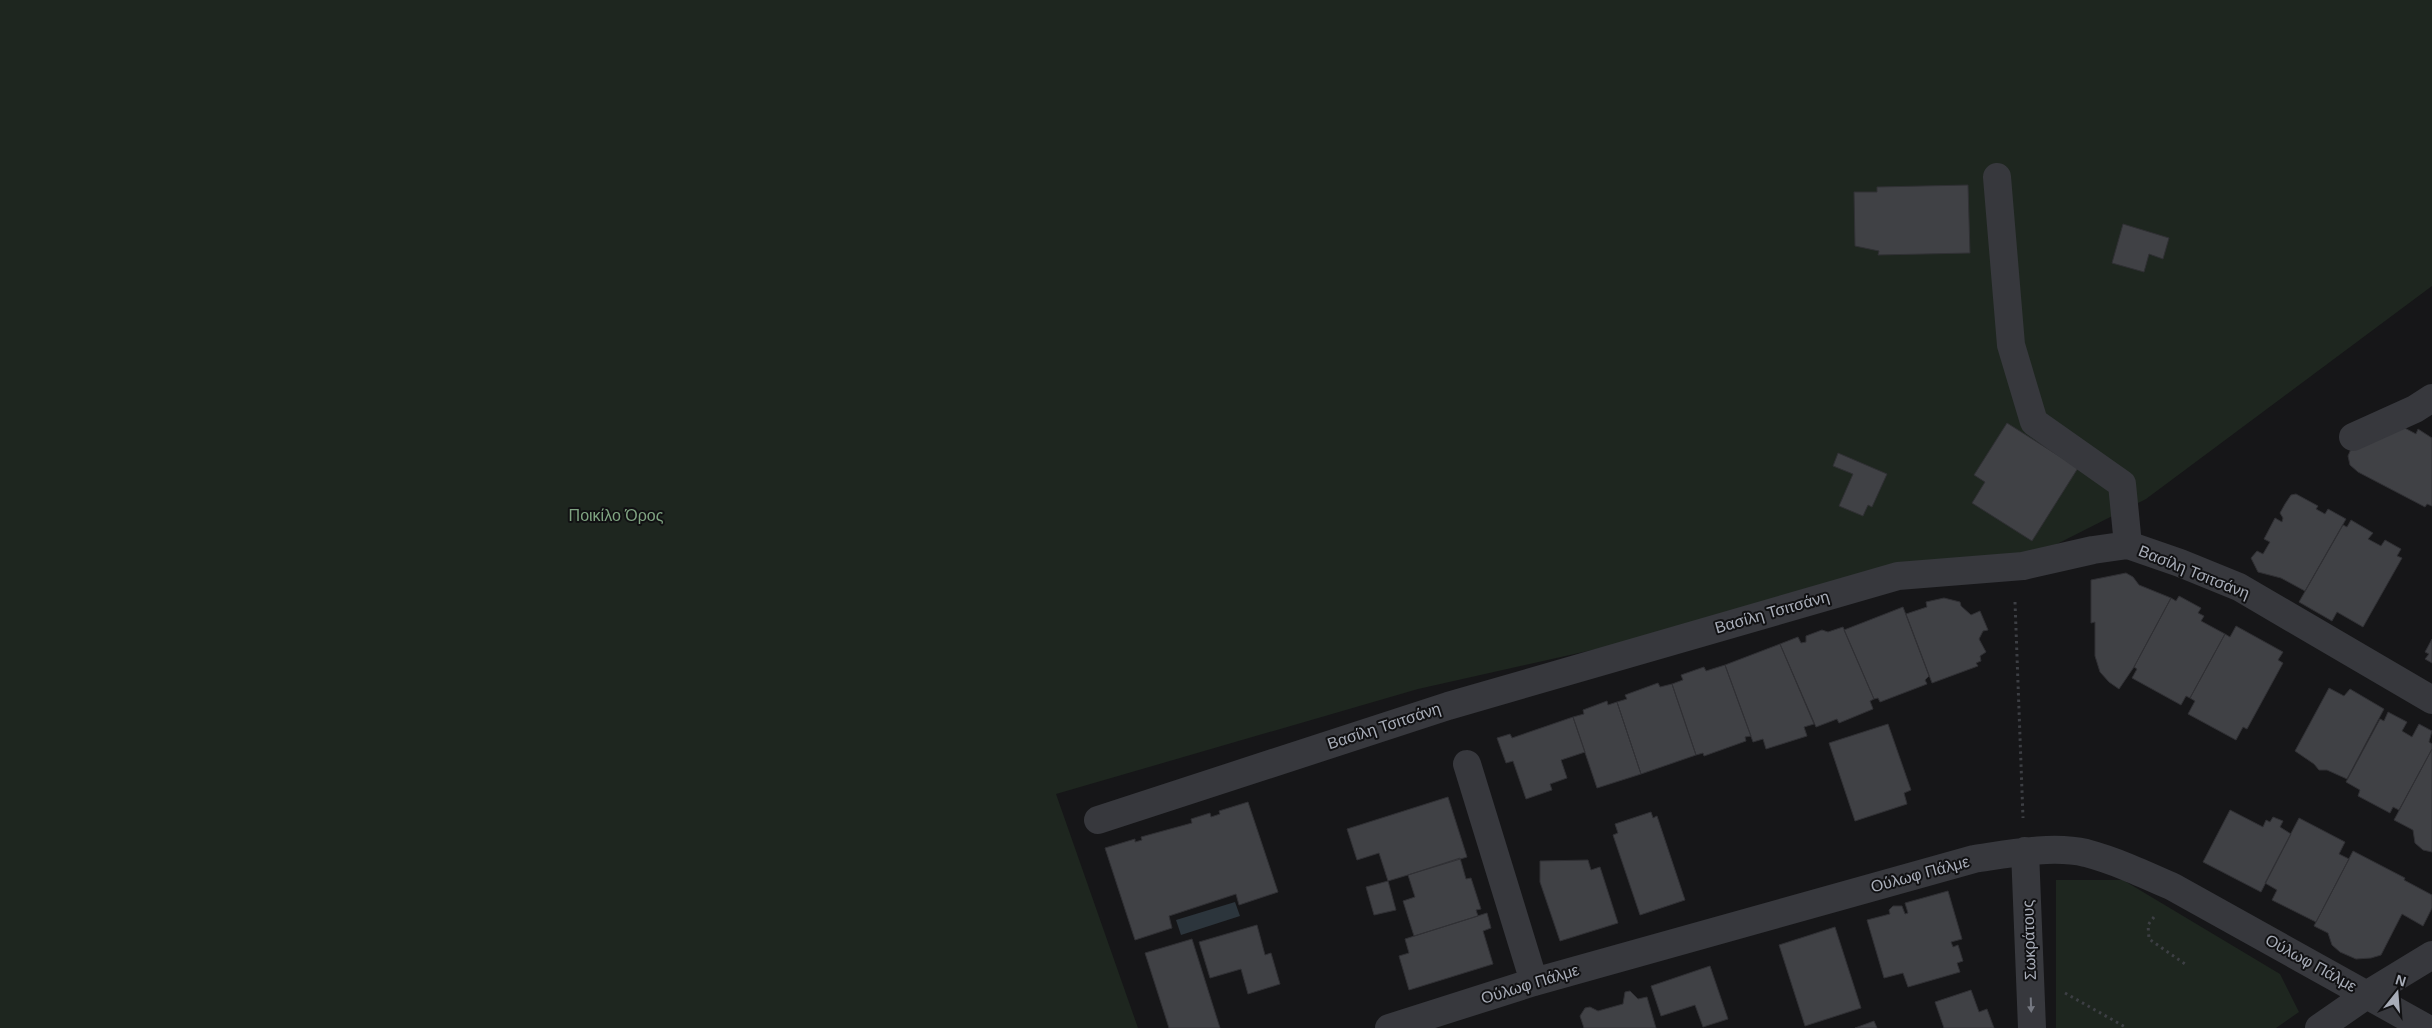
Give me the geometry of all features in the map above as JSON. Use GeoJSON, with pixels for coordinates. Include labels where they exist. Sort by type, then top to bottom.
{"type":"FeatureCollection","features":[{"type":"Feature","properties":{"kind":"street"},"geometry":{"type":"LineString","coordinates":[[1997,177],[2011,345],[2034,422],[2122,484],[2128,545]]}},
{"type":"Feature","properties":{"kind":"street"},"geometry":{"type":"LineString","coordinates":[[2352,437],[2415,409],[2432,398]]}},
{"type":"Feature","properties":{"kind":"street","name":"Βασίλη Τσιτσάνη"},"geometry":{"type":"LineString","coordinates":[[1098,820],[1448,706],[1898,576],[2023,566],[2093,550],[2128,545],[2180,563],[2239,587],[2432,700]]}},
{"type":"Feature","properties":{"kind":"street"},"geometry":{"type":"LineString","coordinates":[[1467,764],[1534,982]]}},
{"type":"Feature","properties":{"kind":"street","name":"Ούλωφ Πάλμε"},"geometry":{"type":"LineString","coordinates":[[1390,1028],[1534,982],[1974,859],[2025,851],[2084,853],[2129,867],[2173,887],[2426,1028]]}},
{"type":"Feature","properties":{"kind":"street","name":"Σωκράτους"},"geometry":{"type":"LineString","coordinates":[[2025,851],[2032,1028]]}},
{"type":"Feature","properties":{"kind":"street"},"geometry":{"type":"LineString","coordinates":[[2319,1028],[2368,994],[2432,955]]}},
{"type":"Feature","properties":{"kind":"path"},"geometry":{"type":"LineString","coordinates":[[2017,635],[2025,851]]}},
{"type":"Feature","properties":{"kind":"path"},"geometry":{"type":"LineString","coordinates":[[2173,887],[2148,925],[2149,939],[2185,964]]}},
{"type":"Feature","properties":{"kind":"path"},"geometry":{"type":"LineString","coordinates":[[2030,972],[2127,1028]]}},
{"type":"Feature","properties":{"kind":"green space","name":"Ποικίλο Όρος"},"geometry":{"type":"Polygon","coordinates":[[[0,0],[2432,0],[2432,286],[2146,499],[2049,548],[1418,689],[1056,794],[1138,1028],[0,1028],[0,0]]]}},
{"type":"Feature","properties":{"kind":"green space"},"geometry":{"type":"Polygon","coordinates":[[[2056,880],[2123,880],[2280,974],[2299,1012],[2276,1028],[2056,1028],[2056,880]]]}},
{"type":"Feature","properties":{"kind":"shaded area"},"geometry":{"type":"Polygon","coordinates":[[[1235,902],[1240,916],[1181,935],[1176,920],[1235,902]]]}},
{"type":"Feature","properties":{"kind":"building"},"geometry":{"type":"Polygon","coordinates":[[[1968,185],[1970,253],[1878,255],[1879,251],[1855,246],[1854,192],[1877,192],[1877,187],[1968,185]]]}},
{"type":"Feature","properties":{"kind":"building"},"geometry":{"type":"Polygon","coordinates":[[[2123,224],[2169,238],[2163,259],[2149,254],[2144,272],[2112,263],[2123,224]]]}},
{"type":"Feature","properties":{"kind":"building"},"geometry":{"type":"Polygon","coordinates":[[[2007,423],[2078,468],[2032,541],[1972,503],[1985,482],[1974,475],[2007,423]]]}},
{"type":"Feature","properties":{"kind":"building"},"geometry":{"type":"Polygon","coordinates":[[[2399,425],[2416,434],[2418,429],[2432,438],[2432,506],[2427,504],[2425,507],[2358,472],[2350,465],[2348,456],[2351,449],[2399,425]]]}},
{"type":"Feature","properties":{"kind":"building"},"geometry":{"type":"Polygon","coordinates":[[[1838,453],[1887,474],[1872,507],[1868,505],[1863,516],[1839,506],[1853,474],[1833,466],[1838,453]]]}},
{"type":"Feature","properties":{"kind":"building"},"geometry":{"type":"Polygon","coordinates":[[[2296,494],[2318,506],[2316,509],[2325,514],[2328,509],[2346,519],[2305,591],[2281,578],[2258,572],[2251,558],[2257,551],[2263,554],[2270,542],[2264,539],[2275,518],[2282,522],[2283,518],[2280,513],[2291,495],[2296,494]]]}},
{"type":"Feature","properties":{"kind":"building"},"geometry":{"type":"Polygon","coordinates":[[[2351,520],[2373,533],[2368,539],[2381,546],[2385,540],[2401,549],[2397,556],[2402,558],[2363,627],[2337,612],[2332,621],[2299,602],[2343,525],[2347,527],[2351,520]]]}},
{"type":"Feature","properties":{"kind":"building"},"geometry":{"type":"Polygon","coordinates":[[[2126,573],[2133,577],[2139,585],[2171,598],[2134,667],[2119,689],[2100,672],[2095,656],[2095,622],[2091,623],[2091,580],[2126,573]]]}},
{"type":"Feature","properties":{"kind":"building"},"geometry":{"type":"Polygon","coordinates":[[[2179,596],[2201,608],[2198,613],[2204,616],[2201,621],[2225,634],[2190,698],[2186,696],[2181,705],[2132,678],[2137,669],[2134,667],[2171,598],[2176,601],[2179,596]]]}},
{"type":"Feature","properties":{"kind":"building"},"geometry":{"type":"Polygon","coordinates":[[[1944,598],[1960,602],[1961,606],[1971,615],[1980,611],[1988,630],[1983,631],[1979,639],[1986,652],[1980,656],[1981,661],[1976,663],[1978,666],[1932,683],[1906,614],[1927,607],[1926,602],[1944,598]]]}},
{"type":"Feature","properties":{"kind":"building"},"geometry":{"type":"Polygon","coordinates":[[[1903,607],[1929,676],[1925,680],[1927,684],[1880,702],[1878,698],[1874,699],[1844,630],[1903,607]]]}},
{"type":"Feature","properties":{"kind":"building"},"geometry":{"type":"Polygon","coordinates":[[[2236,626],[2283,652],[2278,660],[2283,663],[2247,729],[2243,727],[2236,740],[2188,714],[2195,701],[2190,698],[2225,634],[2230,637],[2236,626]]]}},
{"type":"Feature","properties":{"kind":"building"},"geometry":{"type":"Polygon","coordinates":[[[1843,627],[1874,699],[1870,701],[1873,709],[1839,723],[1837,719],[1816,727],[1780,644],[1798,637],[1801,643],[1806,642],[1806,636],[1822,630],[1828,632],[1843,627]]]}},
{"type":"Feature","properties":{"kind":"building"},"geometry":{"type":"Polygon","coordinates":[[[2432,639],[2432,663],[2425,659],[2429,654],[2425,652],[2432,639]]]}},
{"type":"Feature","properties":{"kind":"building"},"geometry":{"type":"Polygon","coordinates":[[[1780,644],[1814,724],[1804,727],[1807,736],[1766,749],[1763,739],[1753,742],[1725,665],[1780,644]]]}},
{"type":"Feature","properties":{"kind":"building"},"geometry":{"type":"Polygon","coordinates":[[[1725,665],[1751,736],[1745,737],[1746,741],[1704,756],[1703,753],[1696,755],[1672,684],[1683,680],[1681,675],[1704,667],[1706,671],[1725,665]]]}},
{"type":"Feature","properties":{"kind":"building"},"geometry":{"type":"Polygon","coordinates":[[[1658,683],[1660,687],[1672,684],[1696,755],[1641,774],[1617,702],[1627,699],[1625,695],[1658,683]]]}},
{"type":"Feature","properties":{"kind":"building"},"geometry":{"type":"Polygon","coordinates":[[[2329,688],[2344,696],[2350,689],[2384,709],[2347,779],[2327,770],[2319,770],[2314,764],[2295,751],[2329,688]]]}},
{"type":"Feature","properties":{"kind":"building"},"geometry":{"type":"Polygon","coordinates":[[[1607,701],[1608,705],[1617,702],[1641,774],[1597,788],[1573,717],[1584,714],[1583,710],[1607,701]]]}},
{"type":"Feature","properties":{"kind":"building"},"geometry":{"type":"Polygon","coordinates":[[[2388,712],[2407,722],[2402,731],[2412,737],[2419,724],[2432,731],[2429,742],[2432,744],[2432,749],[2399,810],[2393,807],[2390,813],[2358,796],[2360,790],[2346,782],[2380,719],[2384,721],[2388,712]]]}},
{"type":"Feature","properties":{"kind":"building"},"geometry":{"type":"Polygon","coordinates":[[[1573,717],[1585,752],[1561,760],[1567,778],[1550,784],[1552,790],[1526,799],[1513,761],[1506,763],[1497,738],[1510,734],[1512,738],[1573,717]]]}},
{"type":"Feature","properties":{"kind":"building"},"geometry":{"type":"Polygon","coordinates":[[[1888,724],[1911,790],[1904,793],[1907,804],[1855,821],[1829,743],[1888,724]]]}},
{"type":"Feature","properties":{"kind":"building"},"geometry":{"type":"Polygon","coordinates":[[[2432,749],[2432,852],[2423,850],[2415,843],[2413,830],[2394,820],[2432,749]]]}},
{"type":"Feature","properties":{"kind":"building"},"geometry":{"type":"Polygon","coordinates":[[[1448,797],[1467,857],[1388,881],[1379,853],[1357,860],[1347,829],[1448,797]]]}},
{"type":"Feature","properties":{"kind":"building"},"geometry":{"type":"Polygon","coordinates":[[[1248,802],[1278,892],[1239,905],[1236,894],[1169,916],[1172,928],[1135,940],[1105,848],[1135,839],[1135,842],[1142,840],[1141,837],[1192,823],[1191,819],[1210,813],[1211,817],[1220,814],[1219,811],[1248,802]]]}},
{"type":"Feature","properties":{"kind":"building"},"geometry":{"type":"Polygon","coordinates":[[[2230,810],[2263,827],[2266,820],[2270,822],[2273,817],[2283,821],[2280,827],[2291,834],[2261,892],[2203,862],[2230,810]]]}},
{"type":"Feature","properties":{"kind":"building"},"geometry":{"type":"Polygon","coordinates":[[[1651,812],[1653,818],[1657,816],[1685,900],[1640,915],[1613,835],[1618,833],[1615,824],[1651,812]]]}},
{"type":"Feature","properties":{"kind":"building"},"geometry":{"type":"Polygon","coordinates":[[[2299,818],[2345,842],[2339,854],[2349,859],[2316,922],[2272,900],[2277,890],[2265,883],[2299,818]]]}},
{"type":"Feature","properties":{"kind":"building"},"geometry":{"type":"Polygon","coordinates":[[[2353,851],[2405,878],[2404,880],[2432,895],[2432,908],[2423,926],[2402,914],[2381,955],[2371,958],[2356,959],[2340,952],[2332,945],[2328,933],[2314,926],[2353,851]]]}},
{"type":"Feature","properties":{"kind":"building"},"geometry":{"type":"Polygon","coordinates":[[[1460,858],[1466,879],[1471,878],[1481,909],[1476,910],[1478,916],[1414,936],[1403,901],[1415,897],[1408,875],[1460,858]]]}},
{"type":"Feature","properties":{"kind":"building"},"geometry":{"type":"Polygon","coordinates":[[[1588,860],[1591,870],[1600,867],[1618,923],[1560,941],[1540,882],[1540,861],[1588,860]]]}},
{"type":"Feature","properties":{"kind":"building"},"geometry":{"type":"Polygon","coordinates":[[[1388,881],[1396,910],[1374,915],[1366,887],[1388,881]]]}},
{"type":"Feature","properties":{"kind":"building"},"geometry":{"type":"Polygon","coordinates":[[[1948,891],[1962,939],[1951,942],[1953,947],[1958,945],[1963,961],[1957,963],[1960,972],[1908,987],[1903,973],[1884,978],[1867,920],[1890,914],[1889,910],[1893,906],[1902,906],[1905,914],[1908,913],[1905,903],[1948,891]]]}},
{"type":"Feature","properties":{"kind":"building"},"geometry":{"type":"Polygon","coordinates":[[[1487,913],[1491,928],[1483,931],[1493,964],[1409,990],[1399,956],[1409,953],[1405,939],[1487,913]]]}},
{"type":"Feature","properties":{"kind":"building"},"geometry":{"type":"Polygon","coordinates":[[[1257,925],[1265,955],[1271,953],[1280,984],[1248,994],[1241,969],[1210,978],[1199,942],[1257,925]]]}},
{"type":"Feature","properties":{"kind":"building"},"geometry":{"type":"Polygon","coordinates":[[[1835,927],[1861,1008],[1805,1026],[1779,945],[1835,927]]]}},
{"type":"Feature","properties":{"kind":"building"},"geometry":{"type":"Polygon","coordinates":[[[1192,939],[1220,1028],[1169,1028],[1145,953],[1192,939]]]}},
{"type":"Feature","properties":{"kind":"building"},"geometry":{"type":"Polygon","coordinates":[[[1710,966],[1728,1019],[1703,1027],[1695,1005],[1661,1016],[1651,986],[1710,966]]]}},
{"type":"Feature","properties":{"kind":"building"},"geometry":{"type":"Polygon","coordinates":[[[1971,990],[1979,1012],[1987,1009],[1994,1028],[1944,1028],[1935,1002],[1971,990]]]}},
{"type":"Feature","properties":{"kind":"building"},"geometry":{"type":"Polygon","coordinates":[[[1630,991],[1638,999],[1647,997],[1656,1028],[1584,1028],[1580,1016],[1585,1008],[1590,1007],[1598,1011],[1623,1004],[1625,992],[1630,991]]]}},
{"type":"Feature","properties":{"kind":"building"},"geometry":{"type":"Polygon","coordinates":[[[1874,1021],[1877,1028],[1855,1028],[1874,1021]]]}}]}
